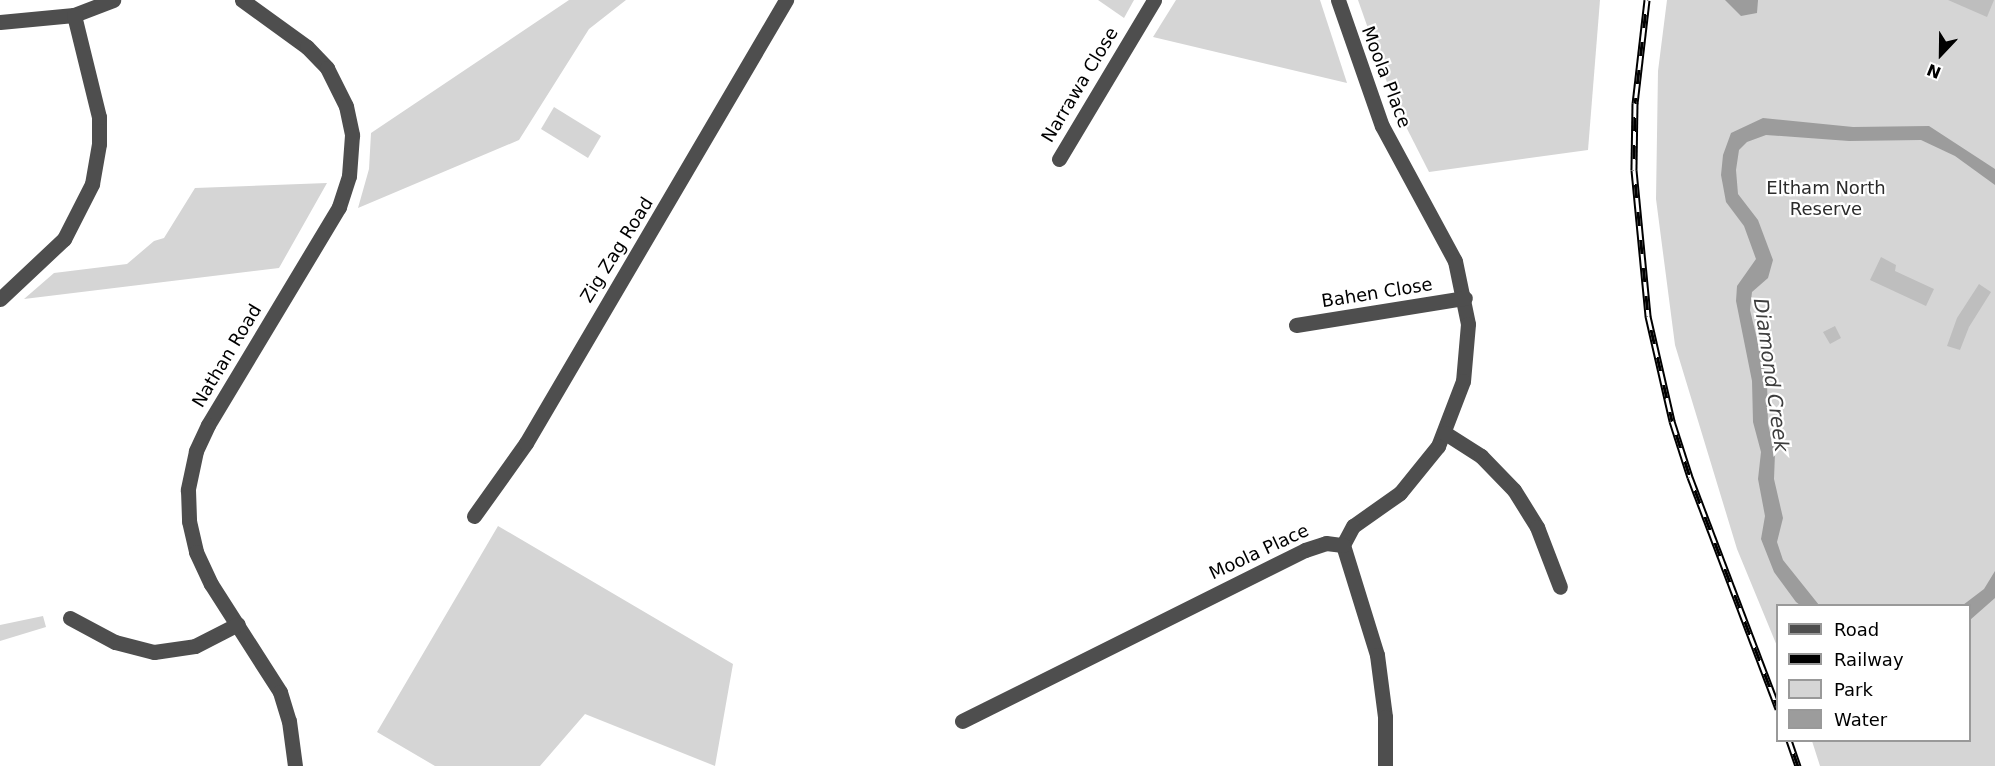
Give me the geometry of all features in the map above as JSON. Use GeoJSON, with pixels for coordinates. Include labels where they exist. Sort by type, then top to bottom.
{"type":"FeatureCollection","features":[{"type":"Feature","properties":{"kind":"street"},"geometry":{"type":"LineString","coordinates":[[0,22],[74,15],[113,0]]}},
{"type":"Feature","properties":{"kind":"street","name":"Nathan Road"},"geometry":{"type":"LineString","coordinates":[[242,0],[307,47],[327,68],[346,106],[353,150],[347,186],[339,207],[220,405],[192,464],[187,506],[192,537],[211,584],[280,692],[291,728],[295,766]]}},
{"type":"Feature","properties":{"kind":"street","name":"Zig Zag Road"},"geometry":{"type":"LineString","coordinates":[[474,516],[522,450],[786,0]]}},
{"type":"Feature","properties":{"kind":"street","name":"Narrawa Close"},"geometry":{"type":"LineString","coordinates":[[1059,159],[1154,0]]}},
{"type":"Feature","properties":{"kind":"street","name":"Moola Place"},"geometry":{"type":"LineString","coordinates":[[962,720],[1305,550],[1326,543],[1343,545],[1353,526],[1409,484],[1445,433],[1466,368],[1466,298],[1450,248],[1382,126],[1338,0]]}},
{"type":"Feature","properties":{"kind":"street"},"geometry":{"type":"LineString","coordinates":[[0,299],[64,239],[83,208],[96,172],[99,117],[74,15]]}},
{"type":"Feature","properties":{"kind":"street","name":"Bahen Close"},"geometry":{"type":"LineString","coordinates":[[1296,326],[1466,298]]}},
{"type":"Feature","properties":{"kind":"street"},"geometry":{"type":"LineString","coordinates":[[1445,433],[1481,456],[1514,490],[1537,527],[1560,587]]}},
{"type":"Feature","properties":{"kind":"street"},"geometry":{"type":"LineString","coordinates":[[1343,545],[1377,655],[1385,717],[1385,766]]}},
{"type":"Feature","properties":{"kind":"street"},"geometry":{"type":"LineString","coordinates":[[70,618],[115,642],[154,652],[195,646],[238,624]]}},
{"type":"Feature","properties":{"kind":"green space"},"geometry":{"type":"Polygon","coordinates":[[[569,0],[626,0],[589,29],[519,140],[358,208],[369,169],[371,133],[569,0]]]}},
{"type":"Feature","properties":{"kind":"green space"},"geometry":{"type":"Polygon","coordinates":[[[1098,0],[1134,0],[1124,18],[1098,0]]]}},
{"type":"Feature","properties":{"kind":"green space"},"geometry":{"type":"Polygon","coordinates":[[[1176,0],[1320,0],[1347,83],[1153,37],[1176,0]]]}},
{"type":"Feature","properties":{"kind":"green space"},"geometry":{"type":"Polygon","coordinates":[[[1358,0],[1600,0],[1588,150],[1429,172],[1395,105],[1358,0]]]}},
{"type":"Feature","properties":{"kind":"green space","name":"Eltham North Reserve"},"geometry":{"type":"Polygon","coordinates":[[[1667,0],[1995,0],[1995,766],[1820,766],[1812,742],[1971,742],[1971,604],[1776,604],[1776,644],[1737,549],[1675,345],[1656,199],[1658,71],[1667,0]]]}},
{"type":"Feature","properties":{"kind":"green space"},"geometry":{"type":"Polygon","coordinates":[[[554,107],[601,136],[588,158],[541,129],[554,107]]]}},
{"type":"Feature","properties":{"kind":"green space"},"geometry":{"type":"Polygon","coordinates":[[[327,183],[279,268],[24,299],[54,273],[127,264],[154,241],[164,238],[195,188],[327,183]]]}},
{"type":"Feature","properties":{"kind":"green space"},"geometry":{"type":"Polygon","coordinates":[[[498,526],[733,664],[715,766],[585,714],[540,766],[435,766],[377,732],[498,526]]]}},
{"type":"Feature","properties":{"kind":"green space"},"geometry":{"type":"Polygon","coordinates":[[[43,616],[46,627],[0,641],[0,625],[43,616]]]}},
{"type":"Feature","properties":{"kind":"water"},"geometry":{"type":"Polygon","coordinates":[[[1725,0],[1758,0],[1757,13],[1741,16],[1725,0]]]}},
{"type":"Feature","properties":{"kind":"water"},"geometry":{"type":"Polygon","coordinates":[[[1763,118],[1853,127],[1929,126],[1995,169],[1995,185],[1955,156],[1921,140],[1849,141],[1766,135],[1747,142],[1739,150],[1736,170],[1738,194],[1758,220],[1773,260],[1768,278],[1752,292],[1750,310],[1767,380],[1768,424],[1775,453],[1774,479],[1783,518],[1777,542],[1783,560],[1818,604],[1796,602],[1774,572],[1761,539],[1765,516],[1758,479],[1761,452],[1753,422],[1752,381],[1736,301],[1737,286],[1756,259],[1744,226],[1726,202],[1721,175],[1723,155],[1731,133],[1763,118]]]}},
{"type":"Feature","properties":{"kind":"water"},"geometry":{"type":"Polygon","coordinates":[[[1995,571],[1995,598],[1971,619],[1971,604],[1964,604],[1984,589],[1995,571]]]}},
{"type":"Feature","properties":{"kind":"building"},"geometry":{"type":"Polygon","coordinates":[[[1948,0],[1994,0],[1987,17],[1948,0]]]}},
{"type":"Feature","properties":{"kind":"building"},"geometry":{"type":"Polygon","coordinates":[[[1881,257],[1896,265],[1895,271],[1934,289],[1926,306],[1870,280],[1881,257]]]}},
{"type":"Feature","properties":{"kind":"building"},"geometry":{"type":"Polygon","coordinates":[[[1979,284],[1991,292],[1969,327],[1960,350],[1947,346],[1957,318],[1979,284]]]}},
{"type":"Feature","properties":{"kind":"building"},"geometry":{"type":"Polygon","coordinates":[[[1835,326],[1841,338],[1830,344],[1823,332],[1835,326]]]}},
{"type":"Feature","properties":{"kind":"railway"},"geometry":{"type":"LineString","coordinates":[[1647,0],[1635,103],[1634,170],[1648,316],[1672,421],[1690,477],[1776,704]]}},
{"type":"Feature","properties":{"kind":"railway"},"geometry":{"type":"LineString","coordinates":[[1790,742],[1798,766]]}},
{"type":"Feature","properties":{"kind":"water label","name":"Diamond Creek"},"geometry":{"type":"Point","coordinates":[1771,375]}}]}
